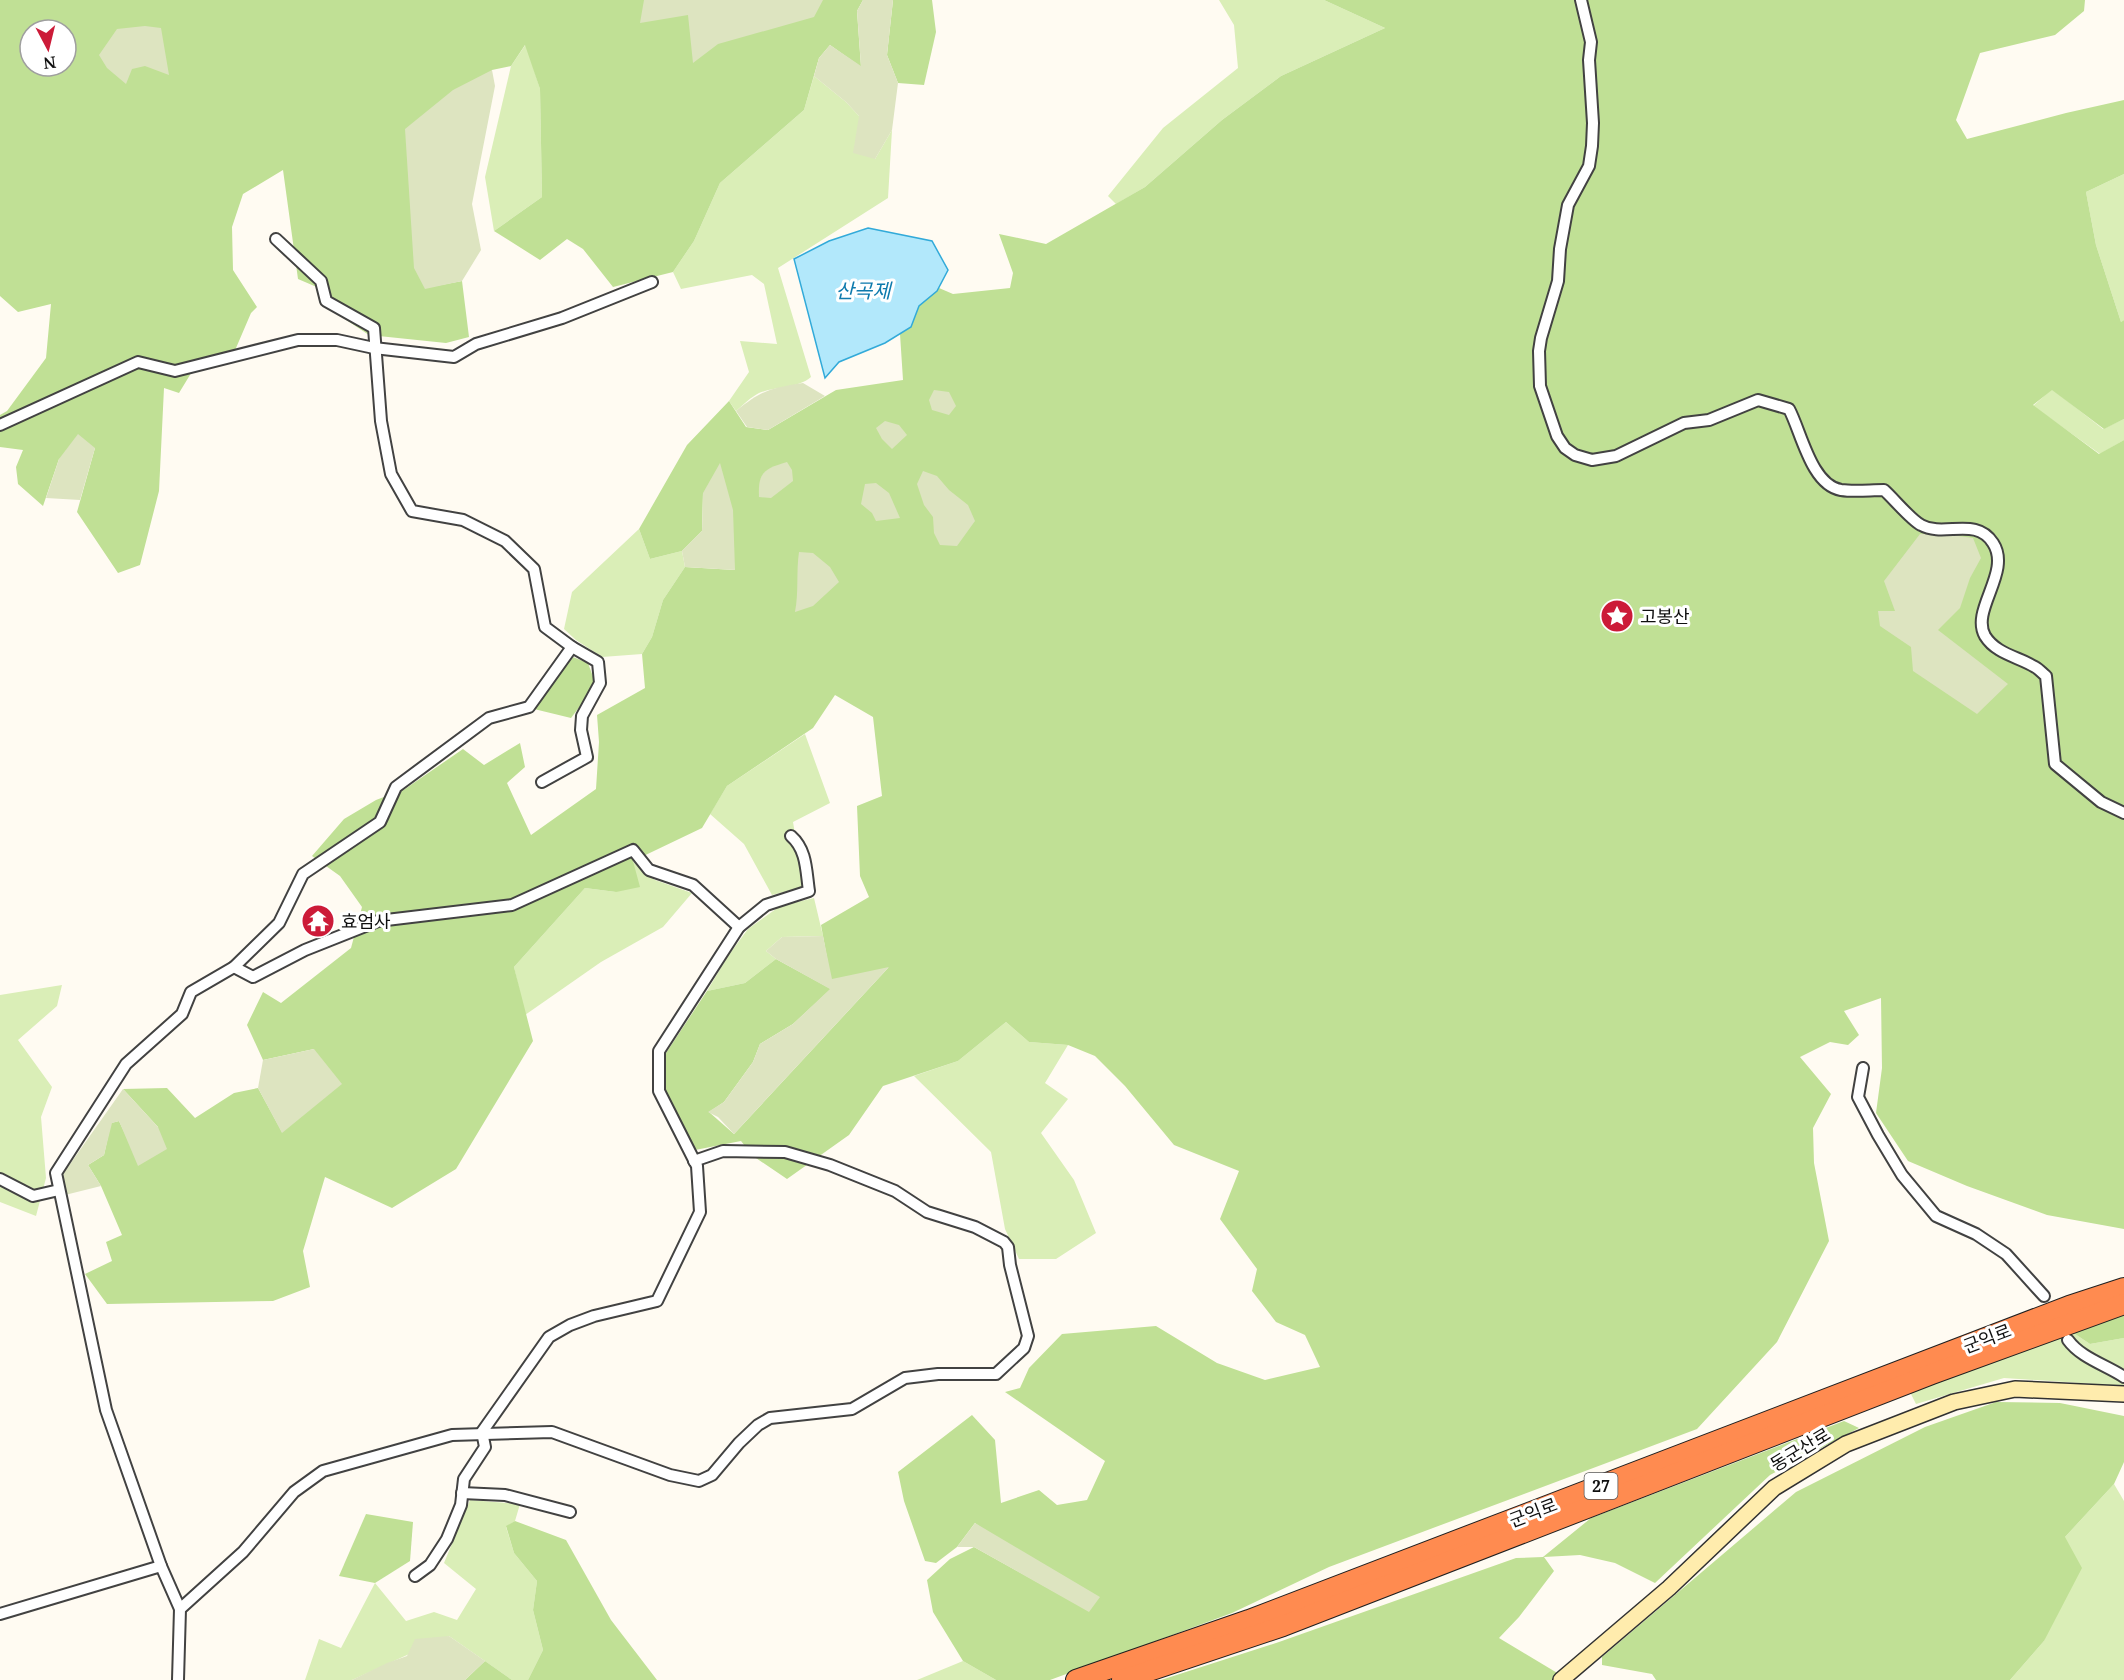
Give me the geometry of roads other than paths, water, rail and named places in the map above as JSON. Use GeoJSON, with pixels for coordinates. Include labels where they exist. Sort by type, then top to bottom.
{"type":"FeatureCollection","features":[{"type":"Feature","properties":{"kind":"highway","name":"군익로"},"geometry":{"type":"LineString","coordinates":[[1076,1680],[1249,1620],[2069,1306],[2124,1288]]}},
{"type":"Feature","properties":{"kind":"highway","name":"군익로"},"geometry":{"type":"LineString","coordinates":[[1122,1680],[1295,1621],[1932,1374],[2124,1304]]}},
{"type":"Feature","properties":{"kind":"street"},"geometry":{"type":"LineString","coordinates":[[1581,0],[1591,42],[1588,60],[1593,123],[1592,146],[1589,166],[1568,205],[1560,249],[1558,281],[1539,351],[1540,386],[1557,436],[1565,448],[1575,455],[1592,460],[1616,456],[1684,423],[1709,420],[1758,400],[1789,409],[1796,421],[1811,463],[1828,483],[1839,490],[1884,490],[1920,525],[1932,529],[1971,528],[1986,535],[1994,544],[1999,567],[1984,613],[1982,624],[1985,636],[2001,651],[2035,667],[2046,676],[2050,733],[2055,764],[2101,802],[2124,813]]}},
{"type":"Feature","properties":{"kind":"street"},"geometry":{"type":"LineString","coordinates":[[276,239],[321,281],[326,301],[374,328],[381,421],[391,474],[412,512],[463,520],[505,541],[534,569],[545,627],[572,647],[598,662],[600,683],[582,716],[581,730],[587,757],[542,782]]}},
{"type":"Feature","properties":{"kind":"street"},"geometry":{"type":"LineString","coordinates":[[0,425],[138,362],[175,370],[298,340],[337,340],[374,348],[454,357],[476,344],[562,318],[652,282]]}},
{"type":"Feature","properties":{"kind":"street"},"geometry":{"type":"LineString","coordinates":[[178,1680],[180,1609],[161,1566],[106,1410],[56,1173],[126,1064],[182,1014],[191,992],[234,967],[279,923],[303,874],[380,822],[396,787],[489,718],[529,707],[572,647]]}},
{"type":"Feature","properties":{"kind":"street"},"geometry":{"type":"LineString","coordinates":[[415,1576],[430,1565],[447,1539],[461,1505],[464,1479],[485,1447],[482,1432],[549,1337],[570,1325],[594,1316],[657,1301],[700,1212],[696,1166],[659,1091],[659,1051],[739,927],[766,905],[809,891],[804,855],[798,842],[791,836]]}},
{"type":"Feature","properties":{"kind":"street"},"geometry":{"type":"LineString","coordinates":[[234,967],[253,977],[305,950],[378,921],[512,905],[633,850],[649,870],[693,885],[739,927]]}},
{"type":"Feature","properties":{"kind":"street"},"geometry":{"type":"LineString","coordinates":[[1863,1068],[1858,1097],[1902,1175],[1936,1216],[1976,1234],[2006,1254],[2044,1296]]}},
{"type":"Feature","properties":{"kind":"street"},"geometry":{"type":"LineString","coordinates":[[180,1609],[243,1552],[294,1492],[323,1471],[452,1434],[552,1432],[670,1474],[699,1481],[712,1475],[739,1443],[758,1425],[770,1418],[852,1409],[905,1378],[938,1374],[996,1374],[1024,1348],[1028,1336],[1010,1265],[1008,1247],[1004,1242],[975,1227],[927,1212],[895,1191],[830,1165],[785,1152],[723,1151],[694,1161]]}},
{"type":"Feature","properties":{"kind":"street"},"geometry":{"type":"LineString","coordinates":[[0,1179],[33,1196],[59,1190]]}},
{"type":"Feature","properties":{"kind":"street"},"geometry":{"type":"LineString","coordinates":[[2068,1340],[2074,1349],[2124,1377]]}},
{"type":"Feature","properties":{"kind":"street","name":"동군산로"},"geometry":{"type":"LineString","coordinates":[[1561,1680],[1669,1588],[1773,1488],[1846,1444],[1954,1402],[2015,1389],[2124,1394]]}},
{"type":"Feature","properties":{"kind":"street"},"geometry":{"type":"LineString","coordinates":[[462,1493],[505,1495],[570,1512]]}},
{"type":"Feature","properties":{"kind":"street"},"geometry":{"type":"LineString","coordinates":[[0,1614],[161,1566]]}},
{"type":"Feature","properties":{"kind":"water","name":"산곡제"},"geometry":{"type":"Polygon","coordinates":[[[868,228],[932,241],[948,270],[937,291],[919,306],[911,327],[885,343],[839,362],[825,378],[794,259],[829,241],[868,228]]]}},
{"type":"Feature","properties":{"kind":"place","name":"고봉산"},"geometry":{"type":"Point","coordinates":[1617,616]}},
{"type":"Feature","properties":{"kind":"place","name":"효엄사"},"geometry":{"type":"Point","coordinates":[318,921]}}]}
